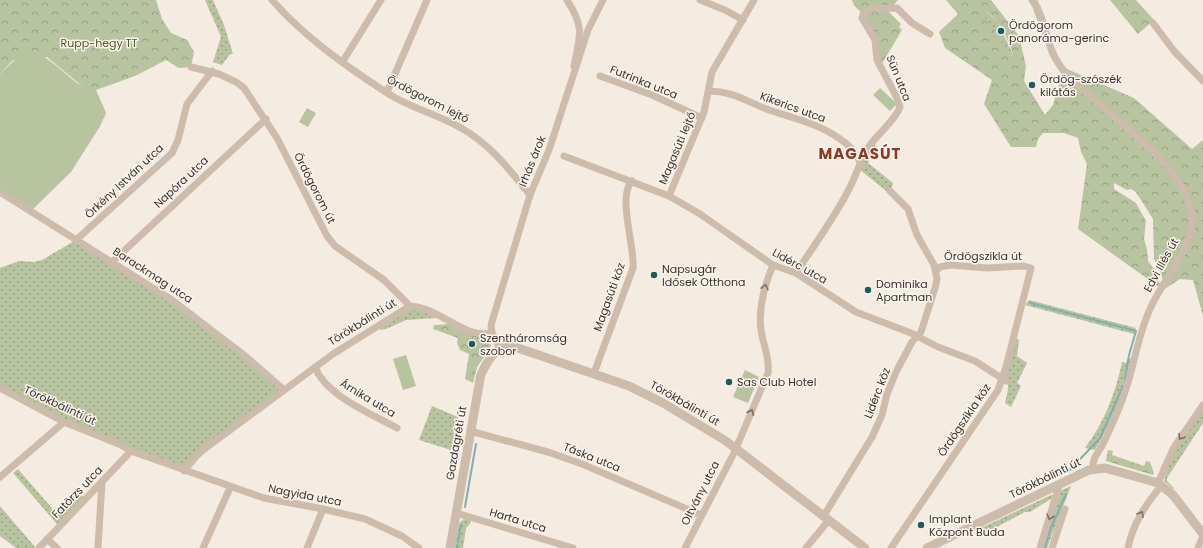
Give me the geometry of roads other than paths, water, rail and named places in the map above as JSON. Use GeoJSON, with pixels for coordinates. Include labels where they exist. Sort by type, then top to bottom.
{"type":"FeatureCollection","features":[{"type":"Feature","properties":{"kind":"street","name":"Ördögorom lejtő"},"geometry":{"type":"LineString","coordinates":[[272,0],[300,28],[387,92],[407,103],[462,128],[476,138],[502,160],[530,195]]}},
{"type":"Feature","properties":{"kind":"street"},"geometry":{"type":"LineString","coordinates":[[343,61],[381,0]]}},
{"type":"Feature","properties":{"kind":"street"},"geometry":{"type":"LineString","coordinates":[[387,92],[427,0]]}},
{"type":"Feature","properties":{"kind":"street"},"geometry":{"type":"LineString","coordinates":[[567,0],[577,18],[580,29],[572,72],[574,78]]}},
{"type":"Feature","properties":{"kind":"street","name":"Irhás árok"},"geometry":{"type":"LineString","coordinates":[[492,333],[492,325],[530,195],[549,150],[574,78],[588,30],[603,0]]}},
{"type":"Feature","properties":{"kind":"street"},"geometry":{"type":"LineString","coordinates":[[700,0],[731,13],[743,20]]}},
{"type":"Feature","properties":{"kind":"street","name":"Magasúti lejtő"},"geometry":{"type":"LineString","coordinates":[[669,196],[702,118],[712,72],[754,0]]}},
{"type":"Feature","properties":{"kind":"street","name":"Edvi Illés út"},"geometry":{"type":"LineString","coordinates":[[1033,0],[1042,18],[1049,46],[1060,66],[1076,83],[1125,126],[1166,166],[1183,188],[1191,211],[1190,229],[1184,250],[1162,284],[1150,308],[1141,332],[1127,386],[1103,445],[1093,460],[1093,468]]}},
{"type":"Feature","properties":{"kind":"street","name":"Sün utca"},"geometry":{"type":"LineString","coordinates":[[796,274],[851,187],[860,162],[869,147],[895,116],[900,107],[896,96],[877,60],[875,40],[862,18],[863,14],[870,9],[897,8],[912,23],[930,34]]}},
{"type":"Feature","properties":{"kind":"street"},"geometry":{"type":"LineString","coordinates":[[1153,23],[1174,50],[1203,81]]}},
{"type":"Feature","properties":{"kind":"street","name":"Ördögorom út"},"geometry":{"type":"LineString","coordinates":[[191,67],[212,71],[240,85],[266,119],[280,143],[327,236],[340,250],[384,280],[410,306]]}},
{"type":"Feature","properties":{"kind":"street","name":"Örkény István utca"},"geometry":{"type":"LineString","coordinates":[[76,240],[172,153],[178,140],[187,104],[212,71]]}},
{"type":"Feature","properties":{"kind":"street","name":"Futrinka utca"},"geometry":{"type":"LineString","coordinates":[[600,76],[652,95],[702,118]]}},
{"type":"Feature","properties":{"kind":"street","name":"Kikerics utca"},"geometry":{"type":"LineString","coordinates":[[708,91],[731,93],[768,110],[819,127],[842,140],[860,162]]}},
{"type":"Feature","properties":{"kind":"street","name":"Napóra utca"},"geometry":{"type":"LineString","coordinates":[[112,262],[266,119]]}},
{"type":"Feature","properties":{"kind":"street","name":"Lidérc utca"},"geometry":{"type":"LineString","coordinates":[[564,156],[669,196],[713,223],[773,265],[796,274],[856,312],[916,335],[938,347],[975,361],[1004,379]]}},
{"type":"Feature","properties":{"kind":"street","name":"Magasúti köz"},"geometry":{"type":"LineString","coordinates":[[594,373],[606,336],[633,268],[626,191],[627,186],[632,181]]}},
{"type":"Feature","properties":{"kind":"street"},"geometry":{"type":"LineString","coordinates":[[890,191],[908,209],[916,235],[936,271]]}},
{"type":"Feature","properties":{"kind":"street","name":"Barackmag utca"},"geometry":{"type":"LineString","coordinates":[[0,192],[112,262],[199,319],[244,355],[284,390]]}},
{"type":"Feature","properties":{"kind":"street","name":"Oltvány utca"},"geometry":{"type":"LineString","coordinates":[[685,548],[736,448],[768,373],[769,358],[761,329],[761,314],[767,280],[773,265]]}},
{"type":"Feature","properties":{"kind":"street","name":"Ördögszikla út"},"geometry":{"type":"LineString","coordinates":[[936,271],[940,267],[950,265],[987,268],[1024,266],[1031,268]]}},
{"type":"Feature","properties":{"kind":"street","name":"Ördögszikla köz"},"geometry":{"type":"LineString","coordinates":[[891,548],[995,397],[1004,379],[1031,268]]}},
{"type":"Feature","properties":{"kind":"street","name":"Lidérc köz"},"geometry":{"type":"LineString","coordinates":[[806,548],[826,519],[872,437],[882,415],[887,394],[897,370],[916,335],[921,332],[932,301],[937,279],[936,271]]}},
{"type":"Feature","properties":{"kind":"street","name":"Törökbálinti út"},"geometry":{"type":"LineString","coordinates":[[0,388],[64,422],[121,445],[131,451],[184,471],[199,452],[315,367],[410,306],[424,308],[478,334],[492,333]]}},
{"type":"Feature","properties":{"kind":"street"},"geometry":{"type":"LineString","coordinates":[[492,333],[500,348]]}},
{"type":"Feature","properties":{"kind":"street","name":"Törökbálinti út"},"geometry":{"type":"LineString","coordinates":[[500,348],[506,346],[516,347],[594,373],[646,394],[736,448],[865,548]]}},
{"type":"Feature","properties":{"kind":"street","name":"Gazdagréti út"},"geometry":{"type":"LineString","coordinates":[[450,548],[481,374],[485,365],[500,348]]}},
{"type":"Feature","properties":{"kind":"street","name":"Árnika utca"},"geometry":{"type":"LineString","coordinates":[[315,367],[319,376],[334,392],[397,428]]}},
{"type":"Feature","properties":{"kind":"street"},"geometry":{"type":"LineString","coordinates":[[1128,548],[1132,532],[1139,516],[1160,484],[1162,473],[1173,449],[1203,405]]}},
{"type":"Feature","properties":{"kind":"street"},"geometry":{"type":"LineString","coordinates":[[0,476],[64,422]]}},
{"type":"Feature","properties":{"kind":"street","name":"Táska utca"},"geometry":{"type":"LineString","coordinates":[[470,431],[548,452],[582,464],[701,515]]}},
{"type":"Feature","properties":{"kind":"street","name":"Fatörzs utca"},"geometry":{"type":"LineString","coordinates":[[39,548],[131,451]]}},
{"type":"Feature","properties":{"kind":"street","name":"Törökbálinti út"},"geometry":{"type":"LineString","coordinates":[[929,548],[1059,486],[1093,468],[1105,468],[1160,484],[1173,495],[1203,535]]}},
{"type":"Feature","properties":{"kind":"street","name":"Nagyida utca"},"geometry":{"type":"LineString","coordinates":[[184,471],[230,488],[264,498],[323,509],[365,519],[402,536],[420,548]]}},
{"type":"Feature","properties":{"kind":"street"},"geometry":{"type":"LineString","coordinates":[[98,548],[102,482]]}},
{"type":"Feature","properties":{"kind":"street"},"geometry":{"type":"LineString","coordinates":[[1040,548],[1059,486]]}},
{"type":"Feature","properties":{"kind":"street"},"geometry":{"type":"LineString","coordinates":[[204,548],[230,488]]}},
{"type":"Feature","properties":{"kind":"street"},"geometry":{"type":"LineString","coordinates":[[307,548],[323,509]]}},
{"type":"Feature","properties":{"kind":"street"},"geometry":{"type":"LineString","coordinates":[[1052,548],[1065,509]]}},
{"type":"Feature","properties":{"kind":"street","name":"Harta utca"},"geometry":{"type":"LineString","coordinates":[[456,513],[573,548]]}},
{"type":"Feature","properties":{"kind":"street"},"geometry":{"type":"LineString","coordinates":[[1198,548],[1203,535]]}},
{"type":"Feature","properties":{"kind":"street"},"geometry":{"type":"LineString","coordinates":[[47,539],[58,548]]}},
{"type":"Feature","properties":{"kind":"waterway"},"geometry":{"type":"LineString","coordinates":[[1030,303],[1136,331],[1129,355],[1125,380]]}},
{"type":"Feature","properties":{"kind":"waterway"},"geometry":{"type":"LineString","coordinates":[[1068,472],[1100,438],[1123,386]]}},
{"type":"Feature","properties":{"kind":"waterway"},"geometry":{"type":"LineString","coordinates":[[465,507],[476,444]]}},
{"type":"Feature","properties":{"kind":"waterway"},"geometry":{"type":"LineString","coordinates":[[1045,548],[1050,530],[1066,494]]}},
{"type":"Feature","properties":{"kind":"waterway"},"geometry":{"type":"LineString","coordinates":[[458,542],[461,525]]}},
{"type":"Feature","properties":{"kind":"place","name":"Ördögorom panoráma-gerinc"},"geometry":{"type":"Point","coordinates":[1001,31]}},
{"type":"Feature","properties":{"kind":"place","name":"Ördög-szószék kilátás"},"geometry":{"type":"Point","coordinates":[1032,85]}},
{"type":"Feature","properties":{"kind":"place","name":"Napsugár Idősek Otthona"},"geometry":{"type":"Point","coordinates":[654,275]}},
{"type":"Feature","properties":{"kind":"place","name":"Dominika Apartman"},"geometry":{"type":"Point","coordinates":[868,290]}},
{"type":"Feature","properties":{"kind":"place","name":"Szentháromság szobor"},"geometry":{"type":"Point","coordinates":[472,344]}},
{"type":"Feature","properties":{"kind":"place","name":"Sas Club Hotel"},"geometry":{"type":"Point","coordinates":[729,382]}},
{"type":"Feature","properties":{"kind":"place","name":"Implant Központ Buda"},"geometry":{"type":"Point","coordinates":[921,525]}},
{"type":"Feature","properties":{"kind":"district","name":"MAGASÚT"},"geometry":{"type":"Point","coordinates":[860,154]}},
{"type":"Feature","properties":{"kind":"park label","name":"Rupp-hegy TT"},"geometry":{"type":"Point","coordinates":[99,43]}}]}
